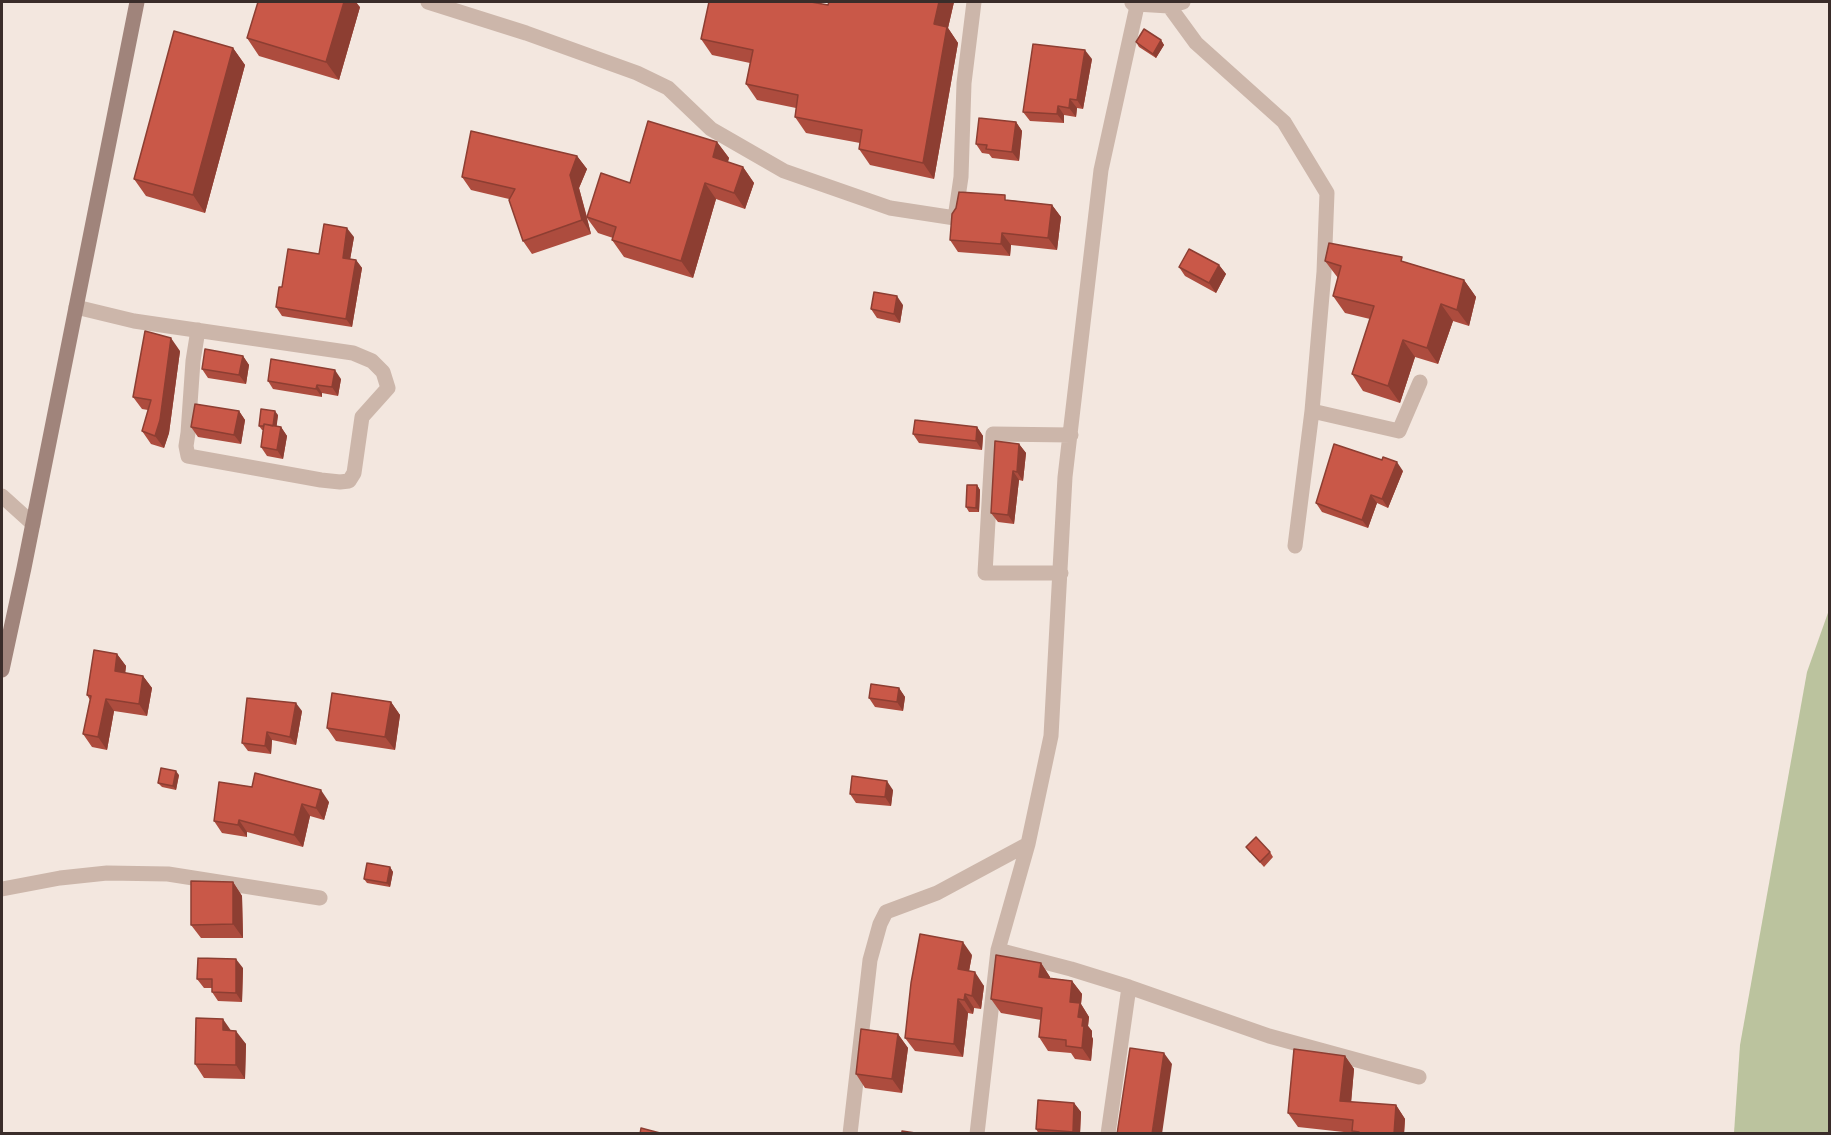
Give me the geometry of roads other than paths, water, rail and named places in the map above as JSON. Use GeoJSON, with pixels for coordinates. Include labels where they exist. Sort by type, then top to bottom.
{"type":"FeatureCollection","features":[{"type":"Feature","properties":{"kind":"street"},"geometry":{"type":"LineString","coordinates":[[2,670],[137,2]]}},
{"type":"Feature","properties":{"kind":"street"},"geometry":{"type":"LineString","coordinates":[[428,2],[526,33],[637,73],[668,88],[711,129],[784,171],[890,208],[955,218],[961,177],[964,83],[974,2]]}},
{"type":"Feature","properties":{"kind":"street"},"geometry":{"type":"LineString","coordinates":[[977,1134],[998,950],[1029,843],[1051,736],[1065,477],[1101,170],[1133,4],[1175,3],[1196,42],[1284,123],[1327,194],[1324,272],[1312,411],[1294,546]]}},
{"type":"Feature","properties":{"kind":"street"},"geometry":{"type":"LineString","coordinates":[[76,308],[134,321],[198,330],[353,353],[372,361],[383,372],[388,388],[362,417],[354,473],[349,481],[321,480],[188,456],[186,446],[192,361],[198,330]]}},
{"type":"Feature","properties":{"kind":"street"},"geometry":{"type":"LineString","coordinates":[[1312,411],[1399,430],[1420,382]]}},
{"type":"Feature","properties":{"kind":"street"},"geometry":{"type":"LineString","coordinates":[[1060,573],[985,573],[993,434],[1071,435]]}},
{"type":"Feature","properties":{"kind":"street"},"geometry":{"type":"LineString","coordinates":[[2,496],[33,524]]}},
{"type":"Feature","properties":{"kind":"street"},"geometry":{"type":"LineString","coordinates":[[850,1134],[870,960],[880,924],[886,912],[937,893],[1029,843]]}},
{"type":"Feature","properties":{"kind":"street"},"geometry":{"type":"LineString","coordinates":[[2,889],[60,878],[107,873],[158,874],[320,898]]}},
{"type":"Feature","properties":{"kind":"street"},"geometry":{"type":"LineString","coordinates":[[998,950],[1129,987],[1269,1036],[1419,1077]]}},
{"type":"Feature","properties":{"kind":"street"},"geometry":{"type":"LineString","coordinates":[[1108,1134],[1129,987]]}}]}
